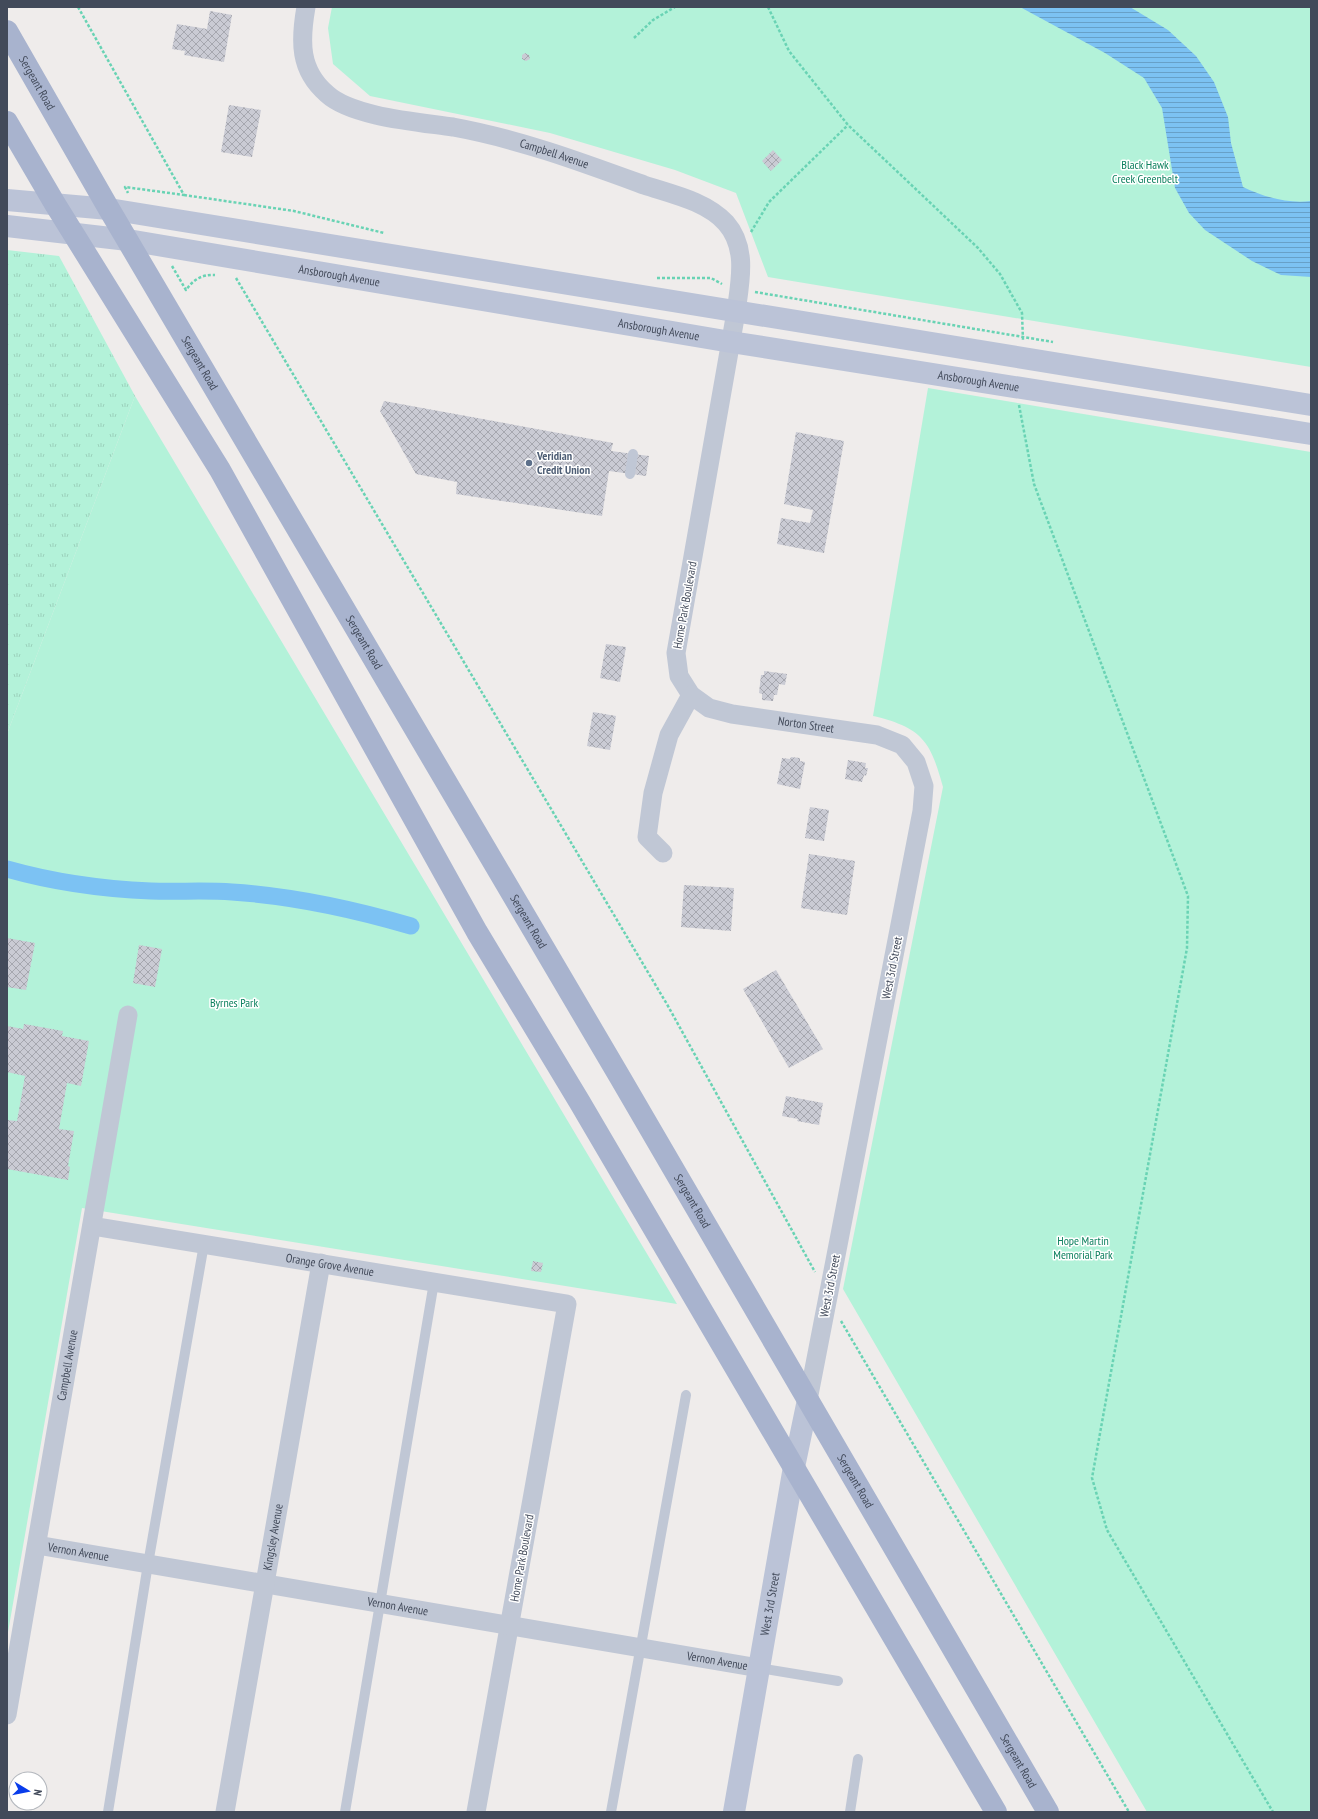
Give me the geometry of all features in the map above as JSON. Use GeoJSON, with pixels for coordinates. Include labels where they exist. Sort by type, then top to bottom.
{"type":"FeatureCollection","features":[{"type":"Feature","properties":{"kind":"main road","name":"Sergeant Road"},"geometry":{"type":"LineString","coordinates":[[7,31],[109,209],[1048,1812]]}},
{"type":"Feature","properties":{"kind":"main road"},"geometry":{"type":"LineString","coordinates":[[7,122],[55,204],[220,470],[477,932],[579,1101],[996,1812]]}},
{"type":"Feature","properties":{"kind":"main road"},"geometry":{"type":"LineString","coordinates":[[7,200],[109,209],[1311,405]]}},
{"type":"Feature","properties":{"kind":"main road","name":"Ansborough Avenue"},"geometry":{"type":"LineString","coordinates":[[7,226],[128,240],[731,342],[1311,434]]}},
{"type":"Feature","properties":{"kind":"main road","name":"West 3rd Street"},"geometry":{"type":"LineString","coordinates":[[734,1812],[794,1467],[808,1400]]}},
{"type":"Feature","properties":{"kind":"street","name":"Campbell Avenue"},"geometry":{"type":"LineString","coordinates":[[306,7],[302,29],[302,47],[311,74],[328,95],[340,103],[364,112],[476,131],[506,138],[572,159],[697,204],[715,214],[726,224],[734,236],[742,265],[731,342]]}},
{"type":"Feature","properties":{"kind":"street","name":"Home Park Boulevard"},"geometry":{"type":"LineString","coordinates":[[691,695],[679,676],[676,653],[731,342]]}},
{"type":"Feature","properties":{"kind":"street","name":"Norton Street"},"geometry":{"type":"LineString","coordinates":[[691,695],[709,708],[732,714],[877,735],[902,745],[916,762]]}},
{"type":"Feature","properties":{"kind":"street"},"geometry":{"type":"LineString","coordinates":[[663,853],[647,836],[653,794],[669,735],[691,695]]}},
{"type":"Feature","properties":{"kind":"street","name":"West 3rd Street"},"geometry":{"type":"LineString","coordinates":[[808,1400],[922,811],[924,786],[916,762]]}},
{"type":"Feature","properties":{"kind":"street","name":"Campbell Avenue"},"geometry":{"type":"LineString","coordinates":[[7,1715],[128,1015]]}},
{"type":"Feature","properties":{"kind":"street","name":"Orange Grove Avenue"},"geometry":{"type":"LineString","coordinates":[[92,1226],[567,1304]]}},
{"type":"Feature","properties":{"kind":"street","name":"Kingsley Avenue"},"geometry":{"type":"LineString","coordinates":[[225,1812],[321,1263]]}},
{"type":"Feature","properties":{"kind":"street","name":"Home Park Boulevard"},"geometry":{"type":"LineString","coordinates":[[476,1812],[567,1304]]}},
{"type":"Feature","properties":{"kind":"street","name":"Vernon Avenue"},"geometry":{"type":"LineString","coordinates":[[37,1546],[759,1668]]}},
{"type":"Feature","properties":{"kind":"lane"},"geometry":{"type":"LineString","coordinates":[[630,474],[633,454]]}},
{"type":"Feature","properties":{"kind":"lane"},"geometry":{"type":"LineString","coordinates":[[108,1812],[148,1564],[204,1244]]}},
{"type":"Feature","properties":{"kind":"lane"},"geometry":{"type":"LineString","coordinates":[[345,1812],[434,1282]]}},
{"type":"Feature","properties":{"kind":"lane"},"geometry":{"type":"LineString","coordinates":[[611,1812],[686,1395]]}},
{"type":"Feature","properties":{"kind":"lane"},"geometry":{"type":"LineString","coordinates":[[759,1668],[838,1681]]}},
{"type":"Feature","properties":{"kind":"lane"},"geometry":{"type":"LineString","coordinates":[[850,1812],[858,1759]]}},
{"type":"Feature","properties":{"kind":"path"},"geometry":{"type":"LineString","coordinates":[[78,7],[184,195],[125,188],[130,196]]}},
{"type":"Feature","properties":{"kind":"path"},"geometry":{"type":"LineString","coordinates":[[634,38],[653,20],[675,7]]}},
{"type":"Feature","properties":{"kind":"path"},"geometry":{"type":"LineString","coordinates":[[768,7],[789,51],[848,125],[978,248],[1000,274],[1022,313],[1024,337],[1022,358]]}},
{"type":"Feature","properties":{"kind":"path"},"geometry":{"type":"LineString","coordinates":[[739,251],[769,202],[848,125]]}},
{"type":"Feature","properties":{"kind":"path"},"geometry":{"type":"LineString","coordinates":[[182,283],[186,290],[192,282],[198,278],[210,275],[216,276]]}},
{"type":"Feature","properties":{"kind":"path"},"geometry":{"type":"LineString","coordinates":[[229,276],[235,277],[668,1006],[811,1266]]}},
{"type":"Feature","properties":{"kind":"path"},"geometry":{"type":"LineString","coordinates":[[1020,387],[1018,403],[1034,484],[1188,896],[1187,948],[1092,1478],[1107,1530],[1273,1812]]}},
{"type":"Feature","properties":{"kind":"path"},"geometry":{"type":"LineString","coordinates":[[838,1315],[1129,1812]]}},
{"type":"Feature","properties":{"kind":"green space","name":"Black Hawk Creek Greenbelt"},"geometry":{"type":"Polygon","coordinates":[[[332,7],[1311,7],[1311,367],[768,277],[736,193],[675,170],[550,133],[370,96],[333,64],[328,28],[332,7]]]}},
{"type":"Feature","properties":{"kind":"green space"},"geometry":{"type":"Polygon","coordinates":[[[7,250],[59,256],[135,396],[7,734],[7,250]]]}},
{"type":"Feature","properties":{"kind":"green space","name":"Hope Martin Memorial Park"},"geometry":{"type":"Polygon","coordinates":[[[928,388],[1311,452],[1311,1812],[1147,1812],[843,1289],[943,787],[932,754],[921,738],[911,730],[892,721],[873,716],[928,388]]]}},
{"type":"Feature","properties":{"kind":"green space","name":"Byrnes Park"},"geometry":{"type":"Polygon","coordinates":[[[135,396],[677,1304],[82,1208],[7,1638],[7,734],[135,396]]]}},
{"type":"Feature","properties":{"kind":"water"},"geometry":{"type":"Polygon","coordinates":[[[1020,7],[1130,7],[1168,30],[1196,56],[1214,82],[1228,117],[1231,143],[1243,187],[1259,194],[1285,201],[1311,201],[1311,277],[1281,275],[1252,261],[1205,230],[1189,213],[1175,188],[1162,108],[1144,78],[1105,53],[1020,7]]]}},
{"type":"Feature","properties":{"kind":"building"},"geometry":{"type":"Polygon","coordinates":[[[210,11],[232,15],[224,62],[184,55],[185,51],[172,49],[177,24],[207,29],[210,11]]]}},
{"type":"Feature","properties":{"kind":"building"},"geometry":{"type":"Polygon","coordinates":[[[525,53],[529,55],[530,59],[526,61],[522,59],[522,55],[525,53]]]}},
{"type":"Feature","properties":{"kind":"building"},"geometry":{"type":"Polygon","coordinates":[[[229,105],[261,110],[252,157],[221,152],[229,105]]]}},
{"type":"Feature","properties":{"kind":"building"},"geometry":{"type":"Polygon","coordinates":[[[773,150],[782,160],[771,171],[762,161],[773,150]]]}},
{"type":"Feature","properties":{"kind":"building","name":"Veridian Credit Union"},"geometry":{"type":"Polygon","coordinates":[[[384,401],[613,443],[611,451],[649,456],[646,476],[609,471],[602,516],[456,494],[457,482],[416,474],[380,411],[384,401]]]}},
{"type":"Feature","properties":{"kind":"building"},"geometry":{"type":"Polygon","coordinates":[[[796,432],[844,441],[824,553],[777,544],[781,518],[810,523],[813,510],[784,504],[796,432]]]}},
{"type":"Feature","properties":{"kind":"building"},"geometry":{"type":"Polygon","coordinates":[[[606,644],[626,647],[620,682],[600,678],[606,644]]]}},
{"type":"Feature","properties":{"kind":"building"},"geometry":{"type":"Polygon","coordinates":[[[764,671],[787,674],[785,685],[779,684],[777,695],[774,695],[773,701],[762,700],[762,694],[759,693],[761,675],[764,675],[764,671]]]}},
{"type":"Feature","properties":{"kind":"building"},"geometry":{"type":"Polygon","coordinates":[[[593,712],[616,716],[610,750],[587,746],[593,712]]]}},
{"type":"Feature","properties":{"kind":"building"},"geometry":{"type":"Polygon","coordinates":[[[791,757],[800,758],[800,761],[805,762],[800,789],[777,784],[782,758],[790,759],[791,757]]]}},
{"type":"Feature","properties":{"kind":"building"},"geometry":{"type":"Polygon","coordinates":[[[848,760],[866,763],[865,768],[868,768],[866,776],[864,775],[862,782],[845,779],[848,760]]]}},
{"type":"Feature","properties":{"kind":"building"},"geometry":{"type":"Polygon","coordinates":[[[810,807],[829,810],[824,841],[805,838],[810,807]]]}},
{"type":"Feature","properties":{"kind":"building"},"geometry":{"type":"Polygon","coordinates":[[[809,854],[855,861],[847,915],[801,908],[809,854]]]}},
{"type":"Feature","properties":{"kind":"building"},"geometry":{"type":"Polygon","coordinates":[[[684,885],[734,888],[731,931],[681,927],[684,885]]]}},
{"type":"Feature","properties":{"kind":"building"},"geometry":{"type":"Polygon","coordinates":[[[7,938],[35,943],[26,990],[7,987],[7,938]]]}},
{"type":"Feature","properties":{"kind":"building"},"geometry":{"type":"Polygon","coordinates":[[[139,945],[162,949],[155,987],[133,983],[139,945]]]}},
{"type":"Feature","properties":{"kind":"building"},"geometry":{"type":"Polygon","coordinates":[[[776,970],[823,1049],[789,1068],[743,989],[776,970]]]}},
{"type":"Feature","properties":{"kind":"building"},"geometry":{"type":"Polygon","coordinates":[[[24,1024],[63,1031],[62,1036],[89,1041],[81,1086],[67,1083],[59,1129],[74,1131],[68,1166],[70,1167],[68,1180],[7,1169],[7,1120],[17,1121],[25,1076],[7,1072],[7,1026],[23,1029],[24,1024]]]}},
{"type":"Feature","properties":{"kind":"building"},"geometry":{"type":"Polygon","coordinates":[[[786,1096],[823,1103],[819,1125],[797,1121],[798,1119],[782,1116],[786,1096]]]}},
{"type":"Feature","properties":{"kind":"building"},"geometry":{"type":"Polygon","coordinates":[[[533,1261],[543,1263],[541,1272],[531,1271],[533,1261]]]}},
{"type":"Feature","properties":{"kind":"waterway"},"geometry":{"type":"LineString","coordinates":[[7,869],[60,881],[114,889],[151,891],[222,891],[300,900],[367,914],[411,926]]}},
{"type":"Feature","properties":{"kind":"place","name":"Veridian Credit Union"},"geometry":{"type":"Point","coordinates":[529,463]}}]}
